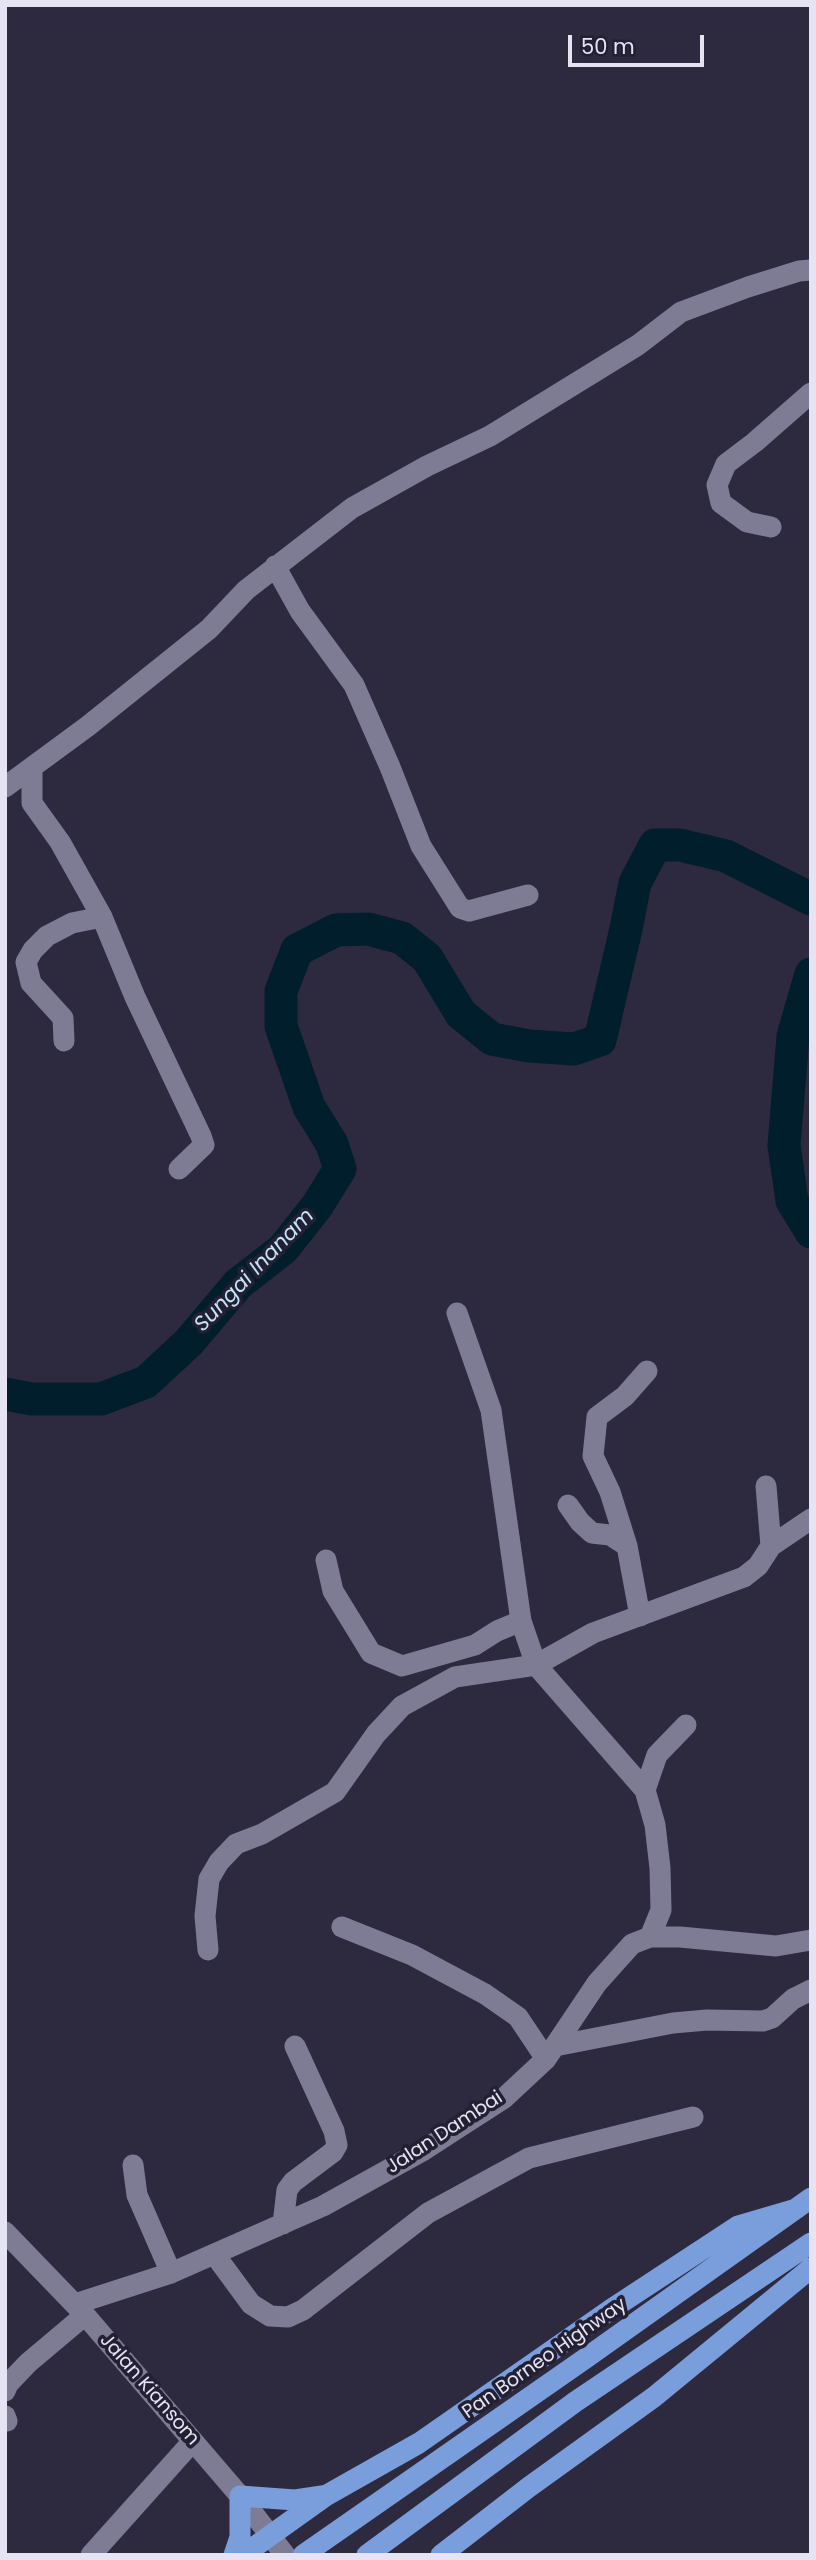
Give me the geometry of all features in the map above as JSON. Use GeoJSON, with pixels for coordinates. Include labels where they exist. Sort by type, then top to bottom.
{"type":"FeatureCollection","features":[{"type":"Feature","properties":{"kind":"highway"},"geometry":{"type":"LineString","coordinates":[[243,2555],[327,2495],[419,2443],[610,2310],[738,2226],[798,2208]]}},
{"type":"Feature","properties":{"kind":"highway","name":"Pan Borneo Highway"},"geometry":{"type":"LineString","coordinates":[[303,2555],[798,2208]]}},
{"type":"Feature","properties":{"kind":"highway"},"geometry":{"type":"LineString","coordinates":[[367,2555],[575,2402],[808,2244]]}},
{"type":"Feature","properties":{"kind":"highway"},"geometry":{"type":"LineString","coordinates":[[441,2555],[529,2487],[654,2397],[811,2268]]}},
{"type":"Feature","properties":{"kind":"highway"},"geometry":{"type":"LineString","coordinates":[[234,2555],[240,2537],[240,2496],[295,2500],[327,2495]]}},
{"type":"Feature","properties":{"kind":"street"},"geometry":{"type":"LineString","coordinates":[[5,787],[32,769],[209,629],[246,590],[352,508],[427,466],[490,436],[638,345],[681,312],[748,287],[799,271],[811,270]]}},
{"type":"Feature","properties":{"kind":"street"},"geometry":{"type":"LineString","coordinates":[[771,527],[747,522],[721,503],[717,485],[726,464],[811,393]]}},
{"type":"Feature","properties":{"kind":"street"},"geometry":{"type":"LineString","coordinates":[[275,566],[300,611],[354,685],[421,846],[460,908],[469,911],[528,895]]}},
{"type":"Feature","properties":{"kind":"street"},"geometry":{"type":"LineString","coordinates":[[32,769],[32,803],[60,842],[102,917],[135,997],[204,1145],[178,1169]]}},
{"type":"Feature","properties":{"kind":"street"},"geometry":{"type":"LineString","coordinates":[[64,1041],[63,1018],[31,983],[26,962],[47,936],[72,923],[102,917]]}},
{"type":"Feature","properties":{"kind":"street"},"geometry":{"type":"LineString","coordinates":[[457,1313],[491,1410],[521,1621],[536,1665],[645,1790],[655,1825],[660,1868],[661,1910],[650,1937],[680,1937],[766,1946],[811,1940]]}},
{"type":"Feature","properties":{"kind":"street"},"geometry":{"type":"LineString","coordinates":[[640,1616],[627,1546],[610,1492],[593,1456],[597,1417],[625,1396],[647,1371]]}},
{"type":"Feature","properties":{"kind":"street"},"geometry":{"type":"LineString","coordinates":[[766,1486],[771,1546]]}},
{"type":"Feature","properties":{"kind":"street"},"geometry":{"type":"LineString","coordinates":[[568,1505],[592,1533],[610,1535],[627,1546]]}},
{"type":"Feature","properties":{"kind":"street"},"geometry":{"type":"LineString","coordinates":[[208,1950],[205,1916],[209,1879],[219,1863],[236,1844],[262,1834],[335,1792],[376,1734],[402,1706],[455,1677],[536,1665],[593,1633],[744,1577],[758,1566],[771,1546],[811,1519]]}},
{"type":"Feature","properties":{"kind":"street"},"geometry":{"type":"LineString","coordinates":[[326,1560],[332,1591],[371,1653],[402,1666],[475,1644],[521,1621]]}},
{"type":"Feature","properties":{"kind":"street"},"geometry":{"type":"LineString","coordinates":[[645,1790],[657,1755],[686,1725]]}},
{"type":"Feature","properties":{"kind":"street"},"geometry":{"type":"LineString","coordinates":[[342,1927],[412,1955],[485,1994],[518,2017],[551,2052],[673,2024],[707,2020],[763,2021],[772,2018],[793,1999],[811,1990]]}},
{"type":"Feature","properties":{"kind":"street","name":"Jalan Dambai"},"geometry":{"type":"LineString","coordinates":[[80,2310],[215,2255],[323,2206],[424,2150],[503,2099],[551,2052],[597,1983],[619,1956],[632,1944],[650,1937]]}},
{"type":"Feature","properties":{"kind":"street"},"geometry":{"type":"LineString","coordinates":[[283,2224],[287,2190],[293,2182],[333,2152],[337,2145],[334,2131],[295,2046]]}},
{"type":"Feature","properties":{"kind":"street"},"geometry":{"type":"LineString","coordinates":[[215,2255],[251,2304],[270,2316],[288,2317],[303,2310],[428,2213],[528,2158],[693,2116]]}},
{"type":"Feature","properties":{"kind":"street"},"geometry":{"type":"LineString","coordinates":[[133,2165],[137,2195],[171,2273]]}},
{"type":"Feature","properties":{"kind":"street","name":"Jalan Kiansom"},"geometry":{"type":"LineString","coordinates":[[5,2232],[80,2310],[240,2496],[285,2555]]}},
{"type":"Feature","properties":{"kind":"street"},"geometry":{"type":"LineString","coordinates":[[5,2391],[8,2384],[80,2310]]}},
{"type":"Feature","properties":{"kind":"street"},"geometry":{"type":"LineString","coordinates":[[91,2555],[193,2441]]}},
{"type":"Feature","properties":{"kind":"waterway","name":"Sungai Inanam"},"geometry":{"type":"LineString","coordinates":[[5,1394],[32,1399],[101,1399],[146,1382],[189,1342],[238,1284],[283,1249],[317,1206],[340,1169],[332,1144],[309,1107],[281,1026],[281,991],[297,950],[336,930],[368,929],[402,938],[427,958],[461,1014],[492,1039],[529,1046],[574,1049],[600,1040],[635,883],[655,845],[680,845],[726,856],[811,899]]}},
{"type":"Feature","properties":{"kind":"waterway","name":"Sungai Inanam"},"geometry":{"type":"LineString","coordinates":[[811,974],[793,1036],[784,1145],[792,1201],[811,1232]]}}]}
